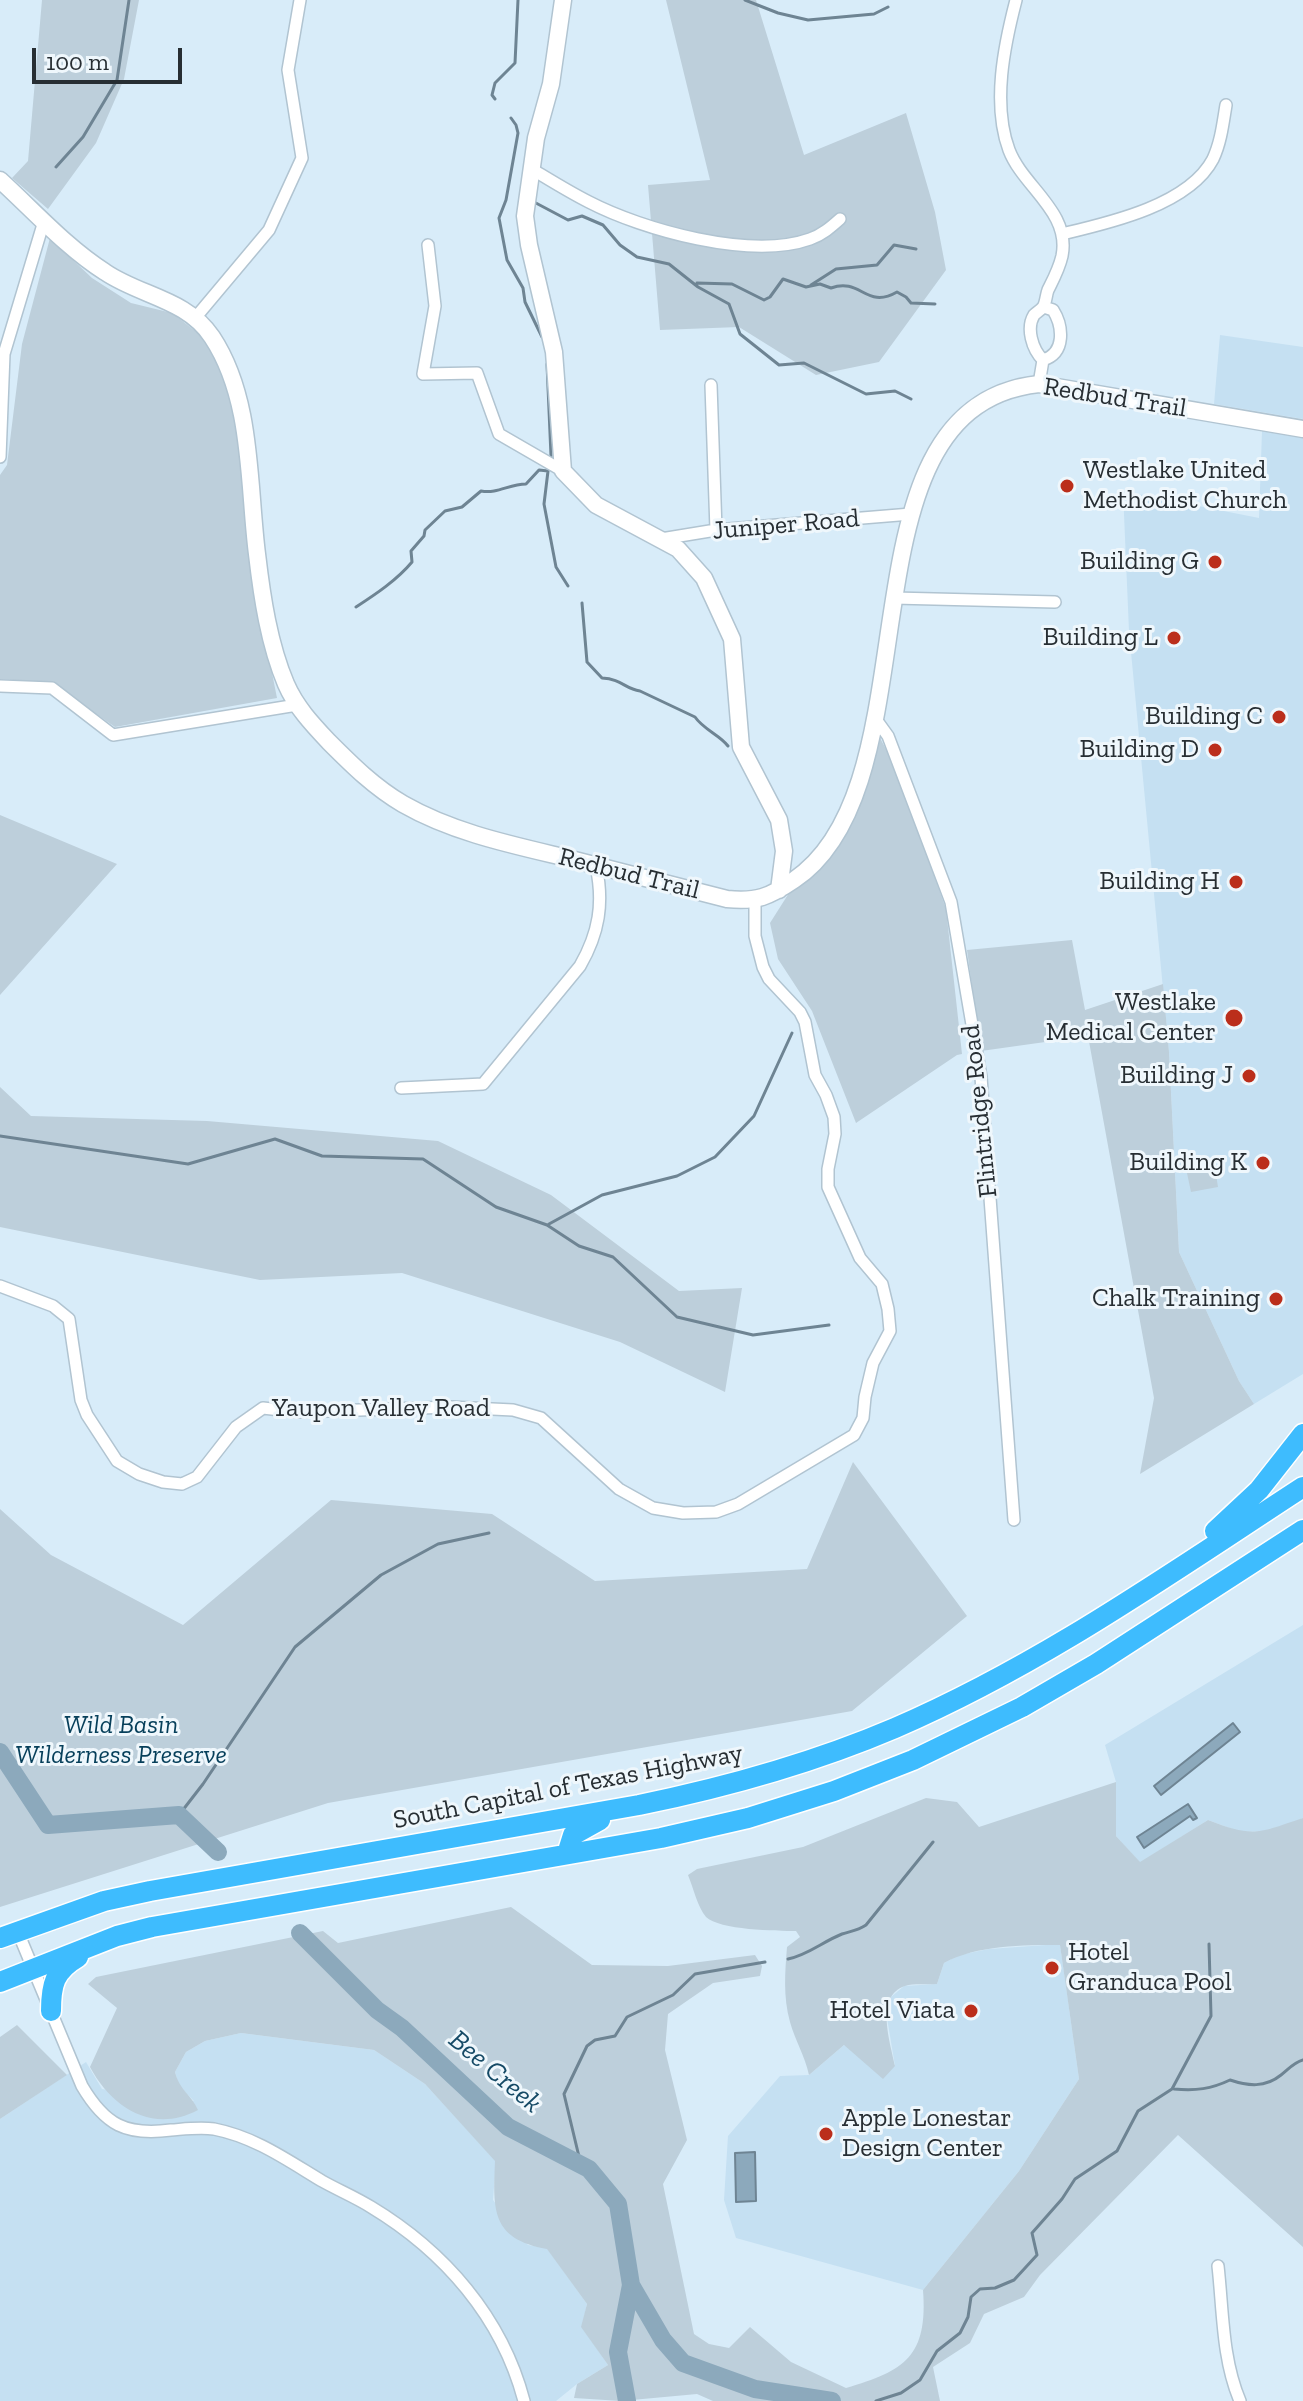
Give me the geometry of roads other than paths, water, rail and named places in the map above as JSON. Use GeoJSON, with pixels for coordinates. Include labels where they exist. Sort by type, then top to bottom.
{"type":"FeatureCollection","features":[{"type":"Feature","properties":{"kind":"highway"},"geometry":{"type":"LineString","coordinates":[[1095,1622],[1240,1510],[1269,1479],[1303,1434]]}},
{"type":"Feature","properties":{"kind":"highway","name":"South Capital of Texas Highway"},"geometry":{"type":"LineString","coordinates":[[9,1934],[104,1901],[150,1891],[657,1802],[759,1777],[885,1732],[1004,1675],[1095,1622],[1303,1487]]}},
{"type":"Feature","properties":{"kind":"highway"},"geometry":{"type":"LineString","coordinates":[[0,1982],[117,1936],[183,1920],[714,1827],[783,1808],[867,1779],[1006,1716],[1066,1682],[1303,1530]]}},
{"type":"Feature","properties":{"kind":"highway"},"geometry":{"type":"LineString","coordinates":[[1154,1626],[1303,1546]]}},
{"type":"Feature","properties":{"kind":"highway"},"geometry":{"type":"LineString","coordinates":[[567,1854],[573,1835],[586,1825],[657,1802]]}},
{"type":"Feature","properties":{"kind":"highway"},"geometry":{"type":"LineString","coordinates":[[493,1831],[548,1834],[567,1854]]}},
{"type":"Feature","properties":{"kind":"highway"},"geometry":{"type":"LineString","coordinates":[[51,2011],[51,1987],[57,1973],[70,1962],[117,1936]]}},
{"type":"Feature","properties":{"kind":"street"},"geometry":{"type":"LineString","coordinates":[[196,317],[269,230],[302,158],[288,70],[300,0]]}},
{"type":"Feature","properties":{"kind":"street"},"geometry":{"type":"LineString","coordinates":[[563,0],[551,84],[530,168],[525,216],[554,352],[563,471]]}},
{"type":"Feature","properties":{"kind":"street"},"geometry":{"type":"LineString","coordinates":[[1016,0],[1008,32],[1002,81],[1003,119],[1009,149],[1025,177],[1048,204],[1062,234],[1062,257],[1044,307],[1032,318],[1030,328],[1034,347],[1043,360],[1039,384]]}},
{"type":"Feature","properties":{"kind":"street"},"geometry":{"type":"LineString","coordinates":[[1062,234],[1114,220],[1183,192],[1200,177],[1214,157],[1226,105]]}},
{"type":"Feature","properties":{"kind":"street"},"geometry":{"type":"LineString","coordinates":[[530,168],[590,203],[702,241],[776,247],[809,240],[840,219]]}},
{"type":"Feature","properties":{"kind":"street","name":"Redbud Trail"},"geometry":{"type":"LineString","coordinates":[[0,180],[86,259],[128,286],[174,304],[196,317],[212,337],[223,358],[238,404],[247,451],[257,555],[270,631],[286,685],[297,705],[348,762],[375,786],[405,805],[447,825],[727,899],[755,901],[779,890],[813,867],[835,840],[859,780],[875,718],[911,514],[930,465],[947,437],[965,417],[1000,391],[1039,384],[1303,429]]}},
{"type":"Feature","properties":{"kind":"street"},"geometry":{"type":"LineString","coordinates":[[0,457],[4,354],[44,221]]}},
{"type":"Feature","properties":{"kind":"street"},"geometry":{"type":"LineString","coordinates":[[428,245],[435,306],[423,374],[477,373],[499,434],[563,471],[596,505],[678,549],[704,578],[732,639],[741,747],[779,820],[784,851],[779,890]]}},
{"type":"Feature","properties":{"kind":"street"},"geometry":{"type":"LineString","coordinates":[[1043,360],[1056,351],[1061,327],[1053,310],[1044,307]]}},
{"type":"Feature","properties":{"kind":"street"},"geometry":{"type":"LineString","coordinates":[[711,385],[716,530]]}},
{"type":"Feature","properties":{"kind":"street","name":"Juniper Road"},"geometry":{"type":"LineString","coordinates":[[661,539],[716,530],[911,514]]}},
{"type":"Feature","properties":{"kind":"street"},"geometry":{"type":"LineString","coordinates":[[894,598],[1055,602]]}},
{"type":"Feature","properties":{"kind":"street"},"geometry":{"type":"LineString","coordinates":[[0,686],[52,688],[113,735],[297,705]]}},
{"type":"Feature","properties":{"kind":"street","name":"Flintridge Road"},"geometry":{"type":"LineString","coordinates":[[875,718],[888,736],[951,902],[981,1077],[1014,1520]]}},
{"type":"Feature","properties":{"kind":"street"},"geometry":{"type":"LineString","coordinates":[[784,851],[794,864],[813,867]]}},
{"type":"Feature","properties":{"kind":"street"},"geometry":{"type":"LineString","coordinates":[[401,1088],[483,1084],[580,966],[592,944],[601,900],[596,866]]}},
{"type":"Feature","properties":{"kind":"street","name":"Yaupon Valley Road"},"geometry":{"type":"LineString","coordinates":[[0,1286],[53,1306],[69,1319],[81,1400],[94,1426],[117,1461],[139,1474],[163,1482],[182,1484],[197,1477],[236,1427],[263,1408],[298,1412],[485,1406],[541,1418],[619,1489],[653,1508],[683,1513],[716,1512],[738,1504],[854,1435],[863,1418],[873,1363],[890,1331],[882,1284],[860,1258],[828,1187],[835,1134],[834,1117],[815,1075],[805,1022],[800,1012],[769,979],[763,967],[755,936],[755,901]]}},
{"type":"Feature","properties":{"kind":"street"},"geometry":{"type":"LineString","coordinates":[[9,1934],[33,1968],[82,2086],[93,2104],[110,2121],[136,2132],[212,2129],[256,2142],[372,2207],[417,2240],[455,2274],[487,2316],[517,2373],[524,2401]]}},
{"type":"Feature","properties":{"kind":"street"},"geometry":{"type":"LineString","coordinates":[[1218,2266],[1226,2348],[1240,2401]]}},
{"type":"Feature","properties":{"kind":"waterway"},"geometry":{"type":"LineString","coordinates":[[56,167],[83,137],[117,80],[129,0]]}},
{"type":"Feature","properties":{"kind":"waterway"},"geometry":{"type":"LineString","coordinates":[[495,99],[492,95],[495,83],[515,63],[518,0]]}},
{"type":"Feature","properties":{"kind":"waterway"},"geometry":{"type":"LineString","coordinates":[[745,0],[778,13],[808,20],[874,14],[888,7]]}},
{"type":"Feature","properties":{"kind":"waterway"},"geometry":{"type":"LineString","coordinates":[[511,118],[518,133],[506,200],[499,218],[507,260],[523,288],[525,302],[542,337]]}},
{"type":"Feature","properties":{"kind":"waterway"},"geometry":{"type":"LineString","coordinates":[[534,202],[568,220],[582,216],[603,225],[620,245],[637,257],[669,264],[698,287],[729,304],[740,334],[779,365],[804,363],[866,394],[895,391],[911,399]]}},
{"type":"Feature","properties":{"kind":"waterway"},"geometry":{"type":"LineString","coordinates":[[811,285],[836,269],[877,265],[894,245],[916,249]]}},
{"type":"Feature","properties":{"kind":"waterway"},"geometry":{"type":"LineString","coordinates":[[697,283],[732,284],[764,300],[770,297],[783,279],[806,287],[820,284],[831,288],[850,287],[878,297],[897,292],[911,303],[935,304]]}},
{"type":"Feature","properties":{"kind":"waterway"},"geometry":{"type":"LineString","coordinates":[[547,364],[551,456]]}},
{"type":"Feature","properties":{"kind":"waterway"},"geometry":{"type":"LineString","coordinates":[[356,607],[406,569],[412,562],[411,551],[424,536],[425,530],[445,511],[462,507],[481,491],[526,484],[539,470],[548,471],[544,504],[556,567],[568,586]]}},
{"type":"Feature","properties":{"kind":"waterway"},"geometry":{"type":"LineString","coordinates":[[582,603],[587,662],[602,678],[619,682],[695,717],[728,746]]}},
{"type":"Feature","properties":{"kind":"waterway"},"geometry":{"type":"LineString","coordinates":[[549,1224],[602,1195],[677,1176],[715,1157],[754,1116],[792,1033]]}},
{"type":"Feature","properties":{"kind":"waterway"},"geometry":{"type":"LineString","coordinates":[[0,1136],[188,1164],[275,1139],[322,1156],[423,1159],[496,1207],[547,1225],[579,1246],[613,1257],[677,1317],[753,1335],[829,1325]]}},
{"type":"Feature","properties":{"kind":"waterway"},"geometry":{"type":"LineString","coordinates":[[179,1815],[295,1647],[381,1575],[438,1544],[489,1533]]}},
{"type":"Feature","properties":{"kind":"waterway","name":"Bee Creek"},"geometry":{"type":"LineString","coordinates":[[0,1752],[48,1825],[179,1815],[218,1852]]}},
{"type":"Feature","properties":{"kind":"waterway"},"geometry":{"type":"LineString","coordinates":[[788,1959],[866,1925],[933,1842]]}},
{"type":"Feature","properties":{"kind":"waterway","name":"Bee Creek"},"geometry":{"type":"LineString","coordinates":[[300,1933],[377,2010],[402,2028],[508,2127],[589,2169],[618,2204],[631,2285],[618,2352],[627,2401]]}},
{"type":"Feature","properties":{"kind":"waterway"},"geometry":{"type":"LineString","coordinates":[[876,2401],[901,2393],[920,2380],[937,2351],[960,2333],[968,2317],[971,2297],[980,2289],[995,2288],[1014,2280],[1037,2255],[1032,2233],[1075,2179],[1117,2151],[1138,2111],[1172,2089],[1211,2016],[1209,1944]]}},
{"type":"Feature","properties":{"kind":"waterway"},"geometry":{"type":"LineString","coordinates":[[581,2165],[564,2094],[587,2046],[595,2040],[615,2036],[627,2017],[673,1995],[695,1974],[765,1962]]}},
{"type":"Feature","properties":{"kind":"waterway"},"geometry":{"type":"LineString","coordinates":[[1174,2089],[1203,2089],[1230,2080],[1263,2084],[1303,2060]]}},
{"type":"Feature","properties":{"kind":"waterway"},"geometry":{"type":"LineString","coordinates":[[631,2285],[663,2340],[683,2363],[755,2389],[832,2401]]}},
{"type":"Feature","properties":{"kind":"waterway"},"geometry":{"type":"LineString","coordinates":[[829,2399],[836,2401]]}},
{"type":"Feature","properties":{"kind":"place","name":"Westlake United Methodist Church"},"geometry":{"type":"Point","coordinates":[1067,486]}},
{"type":"Feature","properties":{"kind":"place","name":"Building G"},"geometry":{"type":"Point","coordinates":[1215,562]}},
{"type":"Feature","properties":{"kind":"place","name":"Building L"},"geometry":{"type":"Point","coordinates":[1174,638]}},
{"type":"Feature","properties":{"kind":"place","name":"Building C"},"geometry":{"type":"Point","coordinates":[1279,717]}},
{"type":"Feature","properties":{"kind":"place","name":"Building D"},"geometry":{"type":"Point","coordinates":[1215,750]}},
{"type":"Feature","properties":{"kind":"place","name":"Building H"},"geometry":{"type":"Point","coordinates":[1236,882]}},
{"type":"Feature","properties":{"kind":"place","name":"Westlake Medical Center"},"geometry":{"type":"Point","coordinates":[1234,1018]}},
{"type":"Feature","properties":{"kind":"place","name":"Building J"},"geometry":{"type":"Point","coordinates":[1249,1076]}},
{"type":"Feature","properties":{"kind":"place","name":"Building K"},"geometry":{"type":"Point","coordinates":[1263,1163]}},
{"type":"Feature","properties":{"kind":"place","name":"Chalk Training"},"geometry":{"type":"Point","coordinates":[1276,1299]}},
{"type":"Feature","properties":{"kind":"place","name":"Hotel Granduca Pool"},"geometry":{"type":"Point","coordinates":[1052,1968]}},
{"type":"Feature","properties":{"kind":"place","name":"Hotel Viata"},"geometry":{"type":"Point","coordinates":[971,2011]}},
{"type":"Feature","properties":{"kind":"place","name":"Apple Lonestar Design Center"},"geometry":{"type":"Point","coordinates":[826,2134]}},
{"type":"Feature","properties":{"kind":"park label","name":"Wild Basin Wilderness Preserve"},"geometry":{"type":"Point","coordinates":[121,1741]}}]}
